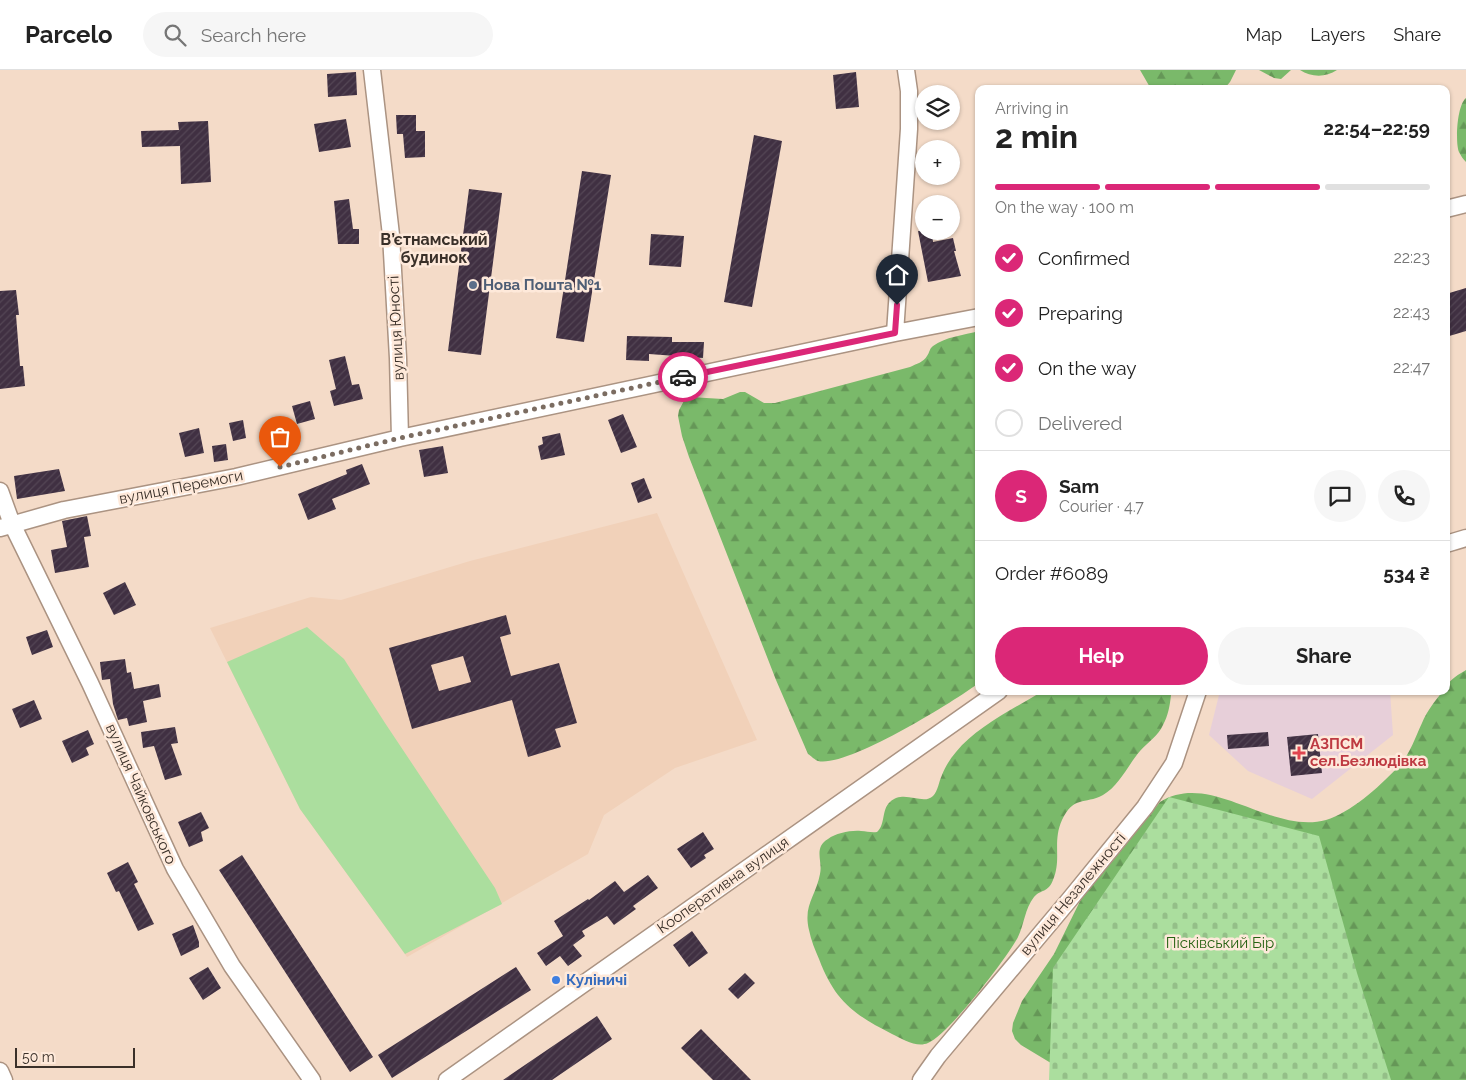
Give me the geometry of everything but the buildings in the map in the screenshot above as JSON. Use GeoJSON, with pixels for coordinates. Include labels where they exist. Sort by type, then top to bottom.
{"type":"FeatureCollection","features":[{"type":"Feature","properties":{"kind":"street","name":"вулиця Юності"},"geometry":{"type":"LineString","coordinates":[[372,70],[391,235],[398,358],[400,438]]}},
{"type":"Feature","properties":{"kind":"street"},"geometry":{"type":"LineString","coordinates":[[895,333],[909,129],[909,98],[906,70]]}},
{"type":"Feature","properties":{"kind":"street"},"geometry":{"type":"LineString","coordinates":[[1450,208],[1466,204]]}},
{"type":"Feature","properties":{"kind":"street","name":"вулиця Перемоги"},"geometry":{"type":"LineString","coordinates":[[6,526],[73,508],[236,477],[400,438],[975,318]]}},
{"type":"Feature","properties":{"kind":"street","name":"вулиця Чайковського"},"geometry":{"type":"LineString","coordinates":[[0,491],[6,526],[90,683],[175,869],[232,966],[312,1080]]}},
{"type":"Feature","properties":{"kind":"street"},"geometry":{"type":"LineString","coordinates":[[1450,543],[1466,538]]}},
{"type":"Feature","properties":{"kind":"street","name":"Кооперативна вулиця"},"geometry":{"type":"LineString","coordinates":[[447,1080],[993,695]]}},
{"type":"Feature","properties":{"kind":"street","name":"вулиця Незалежності"},"geometry":{"type":"LineString","coordinates":[[921,1080],[938,1056],[1070,899],[1145,806],[1174,763],[1197,695]]}},
{"type":"Feature","properties":{"kind":"street"},"geometry":{"type":"LineString","coordinates":[[0,1071],[4,1080]]}},
{"type":"Feature","properties":{"kind":"shaded area"},"geometry":{"type":"Polygon","coordinates":[[[657,513],[757,740],[675,768],[604,815],[588,854],[407,957],[300,809],[210,628],[311,597],[341,600],[470,561],[657,513]]]}},
{"type":"Feature","properties":{"kind":"shaded area","name":"АЗПСМ сел.Безлюдівка"},"geometry":{"type":"Polygon","coordinates":[[[1219,695],[1390,695],[1393,735],[1312,799],[1248,771],[1209,735],[1219,695]]]}},
{"type":"Feature","properties":{"kind":"green space"},"geometry":{"type":"Polygon","coordinates":[[[1140,70],[1236,70],[1227,85],[1149,85],[1140,70]]]}},
{"type":"Feature","properties":{"kind":"green space"},"geometry":{"type":"Polygon","coordinates":[[[1259,70],[1291,70],[1281,79],[1274,78],[1259,70]]]}},
{"type":"Feature","properties":{"kind":"green space"},"geometry":{"type":"Polygon","coordinates":[[[1300,70],[1337,70],[1318,76],[1300,70]]]}},
{"type":"Feature","properties":{"kind":"green space"},"geometry":{"type":"Polygon","coordinates":[[[1466,98],[1466,162],[1459,152],[1457,132],[1461,108],[1466,98]]]}},
{"type":"Feature","properties":{"kind":"green space"},"geometry":{"type":"Polygon","coordinates":[[[975,332],[975,686],[900,732],[852,754],[832,760],[818,761],[808,754],[776,680],[689,457],[682,436],[678,416],[679,410],[685,399],[690,397],[723,399],[740,392],[745,392],[764,403],[775,403],[910,367],[924,360],[932,347],[949,338],[975,332]]]}},
{"type":"Feature","properties":{"kind":"green space"},"geometry":{"type":"Polygon","coordinates":[[[307,627],[344,659],[495,888],[502,904],[405,954],[300,809],[227,662],[307,627]]]}},
{"type":"Feature","properties":{"kind":"green space","name":"Пісківський Бір"},"geometry":{"type":"Polygon","coordinates":[[[1466,670],[1466,1080],[1079,1080],[1021,1045],[1015,1039],[1012,1031],[1013,1023],[1022,1001],[1054,954],[1083,895],[1160,802],[1179,794],[1200,793],[1284,819],[1305,822],[1335,817],[1364,799],[1401,764],[1431,706],[1440,695],[1450,695],[1450,681],[1466,670]]]}},
{"type":"Feature","properties":{"kind":"green space"},"geometry":{"type":"Polygon","coordinates":[[[1036,695],[1171,695],[1165,722],[1161,729],[1140,751],[1114,786],[1103,795],[1075,804],[1066,812],[1059,828],[1057,865],[1053,880],[1047,889],[1031,901],[1018,937],[990,977],[963,1011],[937,1037],[924,1044],[910,1042],[878,1027],[856,1013],[839,996],[825,973],[812,941],[808,921],[809,907],[821,869],[819,855],[821,846],[831,837],[844,832],[877,832],[882,825],[887,805],[895,798],[929,799],[936,791],[948,763],[954,755],[974,734],[996,718],[1036,695]]]}},
{"type":"Feature","properties":{"kind":"green space","name":"Пісківський Бір"},"geometry":{"type":"Polygon","coordinates":[[[1169,797],[1319,836],[1357,973],[1391,1080],[1049,1080],[1053,968],[1169,797]]]}},
{"type":"Feature","properties":{"kind":"way so far"},"geometry":{"type":"LineString","coordinates":[[280,467],[400,438],[683,377]]}},
{"type":"Feature","properties":{"kind":"place","name":"Нова Пошта №1"},"geometry":{"type":"Point","coordinates":[473,285]}},
{"type":"Feature","properties":{"kind":"place","name":"АЗПСМ сел.Безлюдівка"},"geometry":{"type":"Point","coordinates":[1299,753]}},
{"type":"Feature","properties":{"kind":"place","name":"Куліничі"},"geometry":{"type":"Point","coordinates":[556,980]}},
{"type":"Feature","properties":{"kind":"district","name":"В’єтнамський будинок"},"geometry":{"type":"Point","coordinates":[434,248]}},
{"type":"Feature","properties":{"kind":"route"},"geometry":{"type":"LineString","coordinates":[[683,377],[895,333],[897,305]]}}]}
